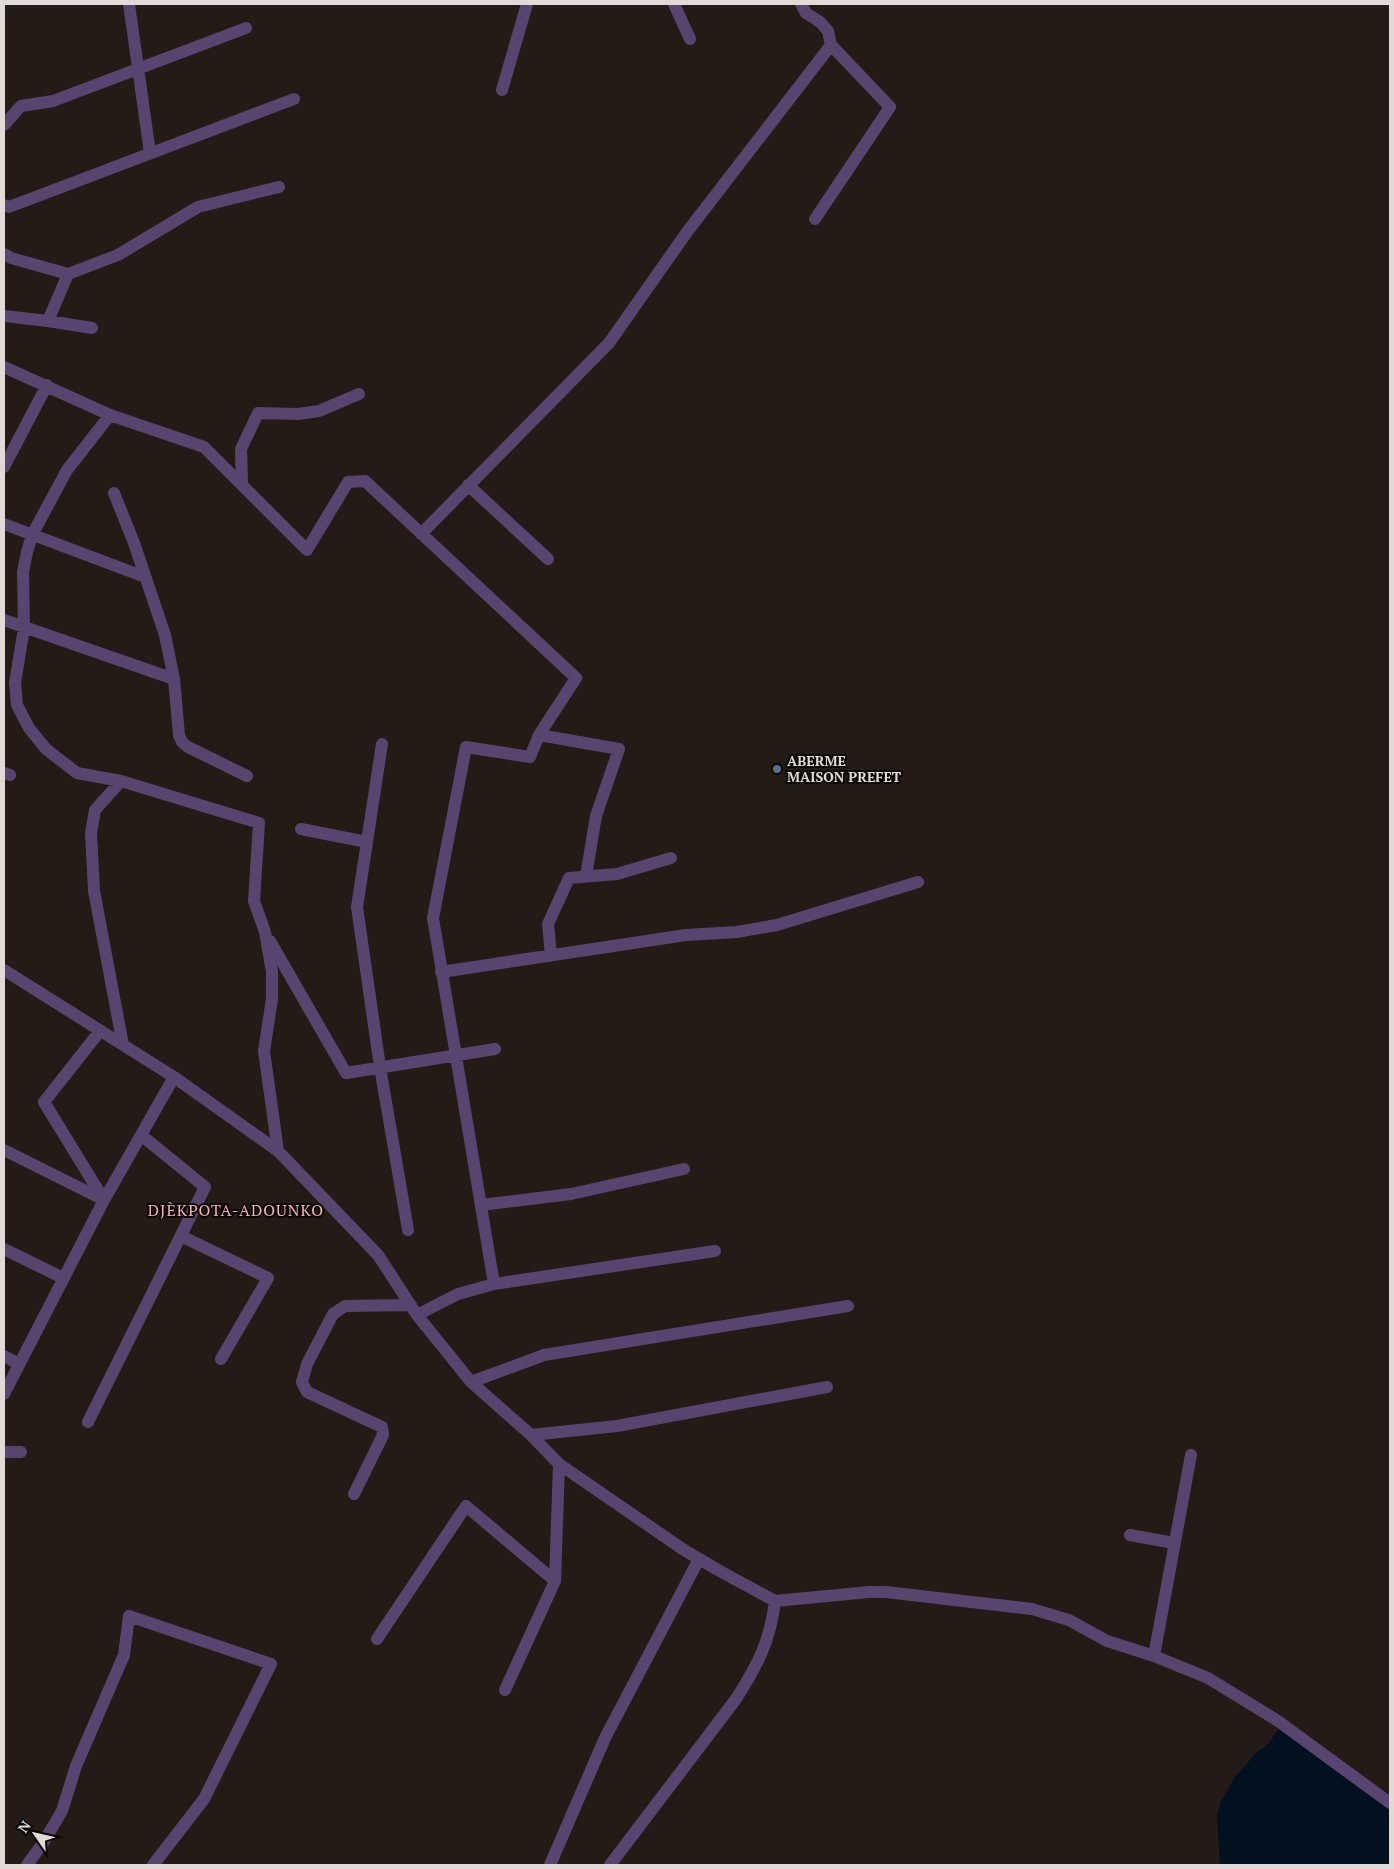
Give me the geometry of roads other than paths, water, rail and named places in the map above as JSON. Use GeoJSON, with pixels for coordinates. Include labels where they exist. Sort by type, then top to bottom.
{"type":"FeatureCollection","features":[{"type":"Feature","properties":{"kind":"street"},"geometry":{"type":"LineString","coordinates":[[129,4],[150,153]]}},
{"type":"Feature","properties":{"kind":"street"},"geometry":{"type":"LineString","coordinates":[[502,90],[527,4]]}},
{"type":"Feature","properties":{"kind":"street"},"geometry":{"type":"LineString","coordinates":[[674,4],[690,39]]}},
{"type":"Feature","properties":{"kind":"street"},"geometry":{"type":"LineString","coordinates":[[801,4],[806,13],[820,22],[828,31],[832,45],[890,107],[815,219]]}},
{"type":"Feature","properties":{"kind":"street"},"geometry":{"type":"LineString","coordinates":[[4,125],[22,106],[53,102],[246,28]]}},
{"type":"Feature","properties":{"kind":"street"},"geometry":{"type":"LineString","coordinates":[[421,534],[609,343],[687,232],[832,45]]}},
{"type":"Feature","properties":{"kind":"street"},"geometry":{"type":"LineString","coordinates":[[4,205],[9,207],[294,98]]}},
{"type":"Feature","properties":{"kind":"street"},"geometry":{"type":"LineString","coordinates":[[4,254],[11,258],[68,274],[118,255],[198,208],[279,187]]}},
{"type":"Feature","properties":{"kind":"street"},"geometry":{"type":"LineString","coordinates":[[48,321],[68,274]]}},
{"type":"Feature","properties":{"kind":"street"},"geometry":{"type":"LineString","coordinates":[[4,316],[92,328]]}},
{"type":"Feature","properties":{"kind":"street"},"geometry":{"type":"LineString","coordinates":[[4,367],[110,415],[204,447],[307,550],[348,482],[365,482],[576,678],[539,735],[530,757],[466,747],[432,918],[494,1284]]}},
{"type":"Feature","properties":{"kind":"street"},"geometry":{"type":"LineString","coordinates":[[4,467],[46,385]]}},
{"type":"Feature","properties":{"kind":"street"},"geometry":{"type":"LineString","coordinates":[[242,483],[242,449],[258,413],[298,414],[319,411],[359,394]]}},
{"type":"Feature","properties":{"kind":"street"},"geometry":{"type":"LineString","coordinates":[[110,415],[68,470],[32,535],[23,572],[24,628],[15,683],[17,705],[29,728],[46,749],[77,773],[121,781],[259,824],[254,901],[265,932],[272,972],[264,1051],[278,1151]]}},
{"type":"Feature","properties":{"kind":"street"},"geometry":{"type":"LineString","coordinates":[[468,485],[548,559]]}},
{"type":"Feature","properties":{"kind":"street"},"geometry":{"type":"LineString","coordinates":[[114,493],[165,635],[174,679],[179,735],[182,742],[188,747],[247,776]]}},
{"type":"Feature","properties":{"kind":"street"},"geometry":{"type":"LineString","coordinates":[[4,524],[145,577]]}},
{"type":"Feature","properties":{"kind":"street"},"geometry":{"type":"LineString","coordinates":[[4,620],[174,679]]}},
{"type":"Feature","properties":{"kind":"street"},"geometry":{"type":"LineString","coordinates":[[539,735],[619,749],[596,816],[586,876]]}},
{"type":"Feature","properties":{"kind":"street"},"geometry":{"type":"LineString","coordinates":[[382,744],[357,907],[380,1067],[408,1230]]}},
{"type":"Feature","properties":{"kind":"street"},"geometry":{"type":"LineString","coordinates":[[121,781],[96,810],[91,833],[94,891],[123,1045]]}},
{"type":"Feature","properties":{"kind":"street"},"geometry":{"type":"LineString","coordinates":[[301,829],[367,842]]}},
{"type":"Feature","properties":{"kind":"street"},"geometry":{"type":"LineString","coordinates":[[551,954],[548,924],[569,878],[617,874],[671,858]]}},
{"type":"Feature","properties":{"kind":"street"},"geometry":{"type":"LineString","coordinates":[[441,972],[686,935],[737,932],[777,925],[918,882]]}},
{"type":"Feature","properties":{"kind":"street"},"geometry":{"type":"LineString","coordinates":[[265,932],[346,1073],[495,1049]]}},
{"type":"Feature","properties":{"kind":"street"},"geometry":{"type":"LineString","coordinates":[[4,970],[174,1077],[278,1151],[378,1255],[414,1310],[471,1382],[531,1435],[559,1464],[699,1559],[775,1600],[886,1592],[1032,1609],[1069,1620],[1107,1641],[1154,1656],[1208,1678],[1248,1702],[1390,1803]]}},
{"type":"Feature","properties":{"kind":"street"},"geometry":{"type":"LineString","coordinates":[[100,1031],[44,1102],[104,1200]]}},
{"type":"Feature","properties":{"kind":"street"},"geometry":{"type":"LineString","coordinates":[[4,1394],[104,1200],[174,1077]]}},
{"type":"Feature","properties":{"kind":"street"},"geometry":{"type":"LineString","coordinates":[[88,1422],[205,1187],[141,1135]]}},
{"type":"Feature","properties":{"kind":"street"},"geometry":{"type":"LineString","coordinates":[[4,1150],[104,1200]]}},
{"type":"Feature","properties":{"kind":"street"},"geometry":{"type":"LineString","coordinates":[[481,1206],[571,1194],[684,1169]]}},
{"type":"Feature","properties":{"kind":"street"},"geometry":{"type":"LineString","coordinates":[[181,1236],[268,1278],[221,1359]]}},
{"type":"Feature","properties":{"kind":"street"},"geometry":{"type":"LineString","coordinates":[[4,1249],[63,1278]]}},
{"type":"Feature","properties":{"kind":"street"},"geometry":{"type":"LineString","coordinates":[[354,1494],[383,1435],[382,1427],[308,1392],[302,1382],[307,1364],[333,1314],[345,1306],[414,1310],[458,1294],[494,1284],[715,1251]]}},
{"type":"Feature","properties":{"kind":"street"},"geometry":{"type":"LineString","coordinates":[[471,1382],[544,1355],[848,1306]]}},
{"type":"Feature","properties":{"kind":"street"},"geometry":{"type":"LineString","coordinates":[[4,1356],[19,1364]]}},
{"type":"Feature","properties":{"kind":"street"},"geometry":{"type":"LineString","coordinates":[[531,1435],[618,1426],[827,1387]]}},
{"type":"Feature","properties":{"kind":"street"},"geometry":{"type":"LineString","coordinates":[[4,1452],[21,1452]]}},
{"type":"Feature","properties":{"kind":"street"},"geometry":{"type":"LineString","coordinates":[[1154,1656],[1191,1455]]}},
{"type":"Feature","properties":{"kind":"street"},"geometry":{"type":"LineString","coordinates":[[505,1690],[555,1581],[559,1464]]}},
{"type":"Feature","properties":{"kind":"street"},"geometry":{"type":"LineString","coordinates":[[377,1639],[466,1506],[555,1581]]}},
{"type":"Feature","properties":{"kind":"street"},"geometry":{"type":"LineString","coordinates":[[1130,1536],[1174,1543]]}},
{"type":"Feature","properties":{"kind":"street"},"geometry":{"type":"LineString","coordinates":[[550,1865],[605,1738],[699,1559]]}},
{"type":"Feature","properties":{"kind":"street"},"geometry":{"type":"LineString","coordinates":[[610,1865],[736,1699],[751,1675],[766,1645],[772,1625],[775,1600]]}},
{"type":"Feature","properties":{"kind":"street"},"geometry":{"type":"LineString","coordinates":[[27,1865],[62,1811],[76,1766],[124,1655],[130,1616],[271,1664],[204,1799],[153,1865]]}},
{"type":"Feature","properties":{"kind":"water"},"geometry":{"type":"Polygon","coordinates":[[[1279,1729],[1390,1810],[1390,1865],[1220,1865],[1217,1815],[1220,1803],[1235,1777],[1257,1752],[1268,1744],[1279,1729]]]}},
{"type":"Feature","properties":{"kind":"place","name":"ABERME MAISON PREFET"},"geometry":{"type":"Point","coordinates":[777,769]}},
{"type":"Feature","properties":{"kind":"district","name":"DJÈKPOTA-ADOUNKO"},"geometry":{"type":"Point","coordinates":[236,1210]}}]}
